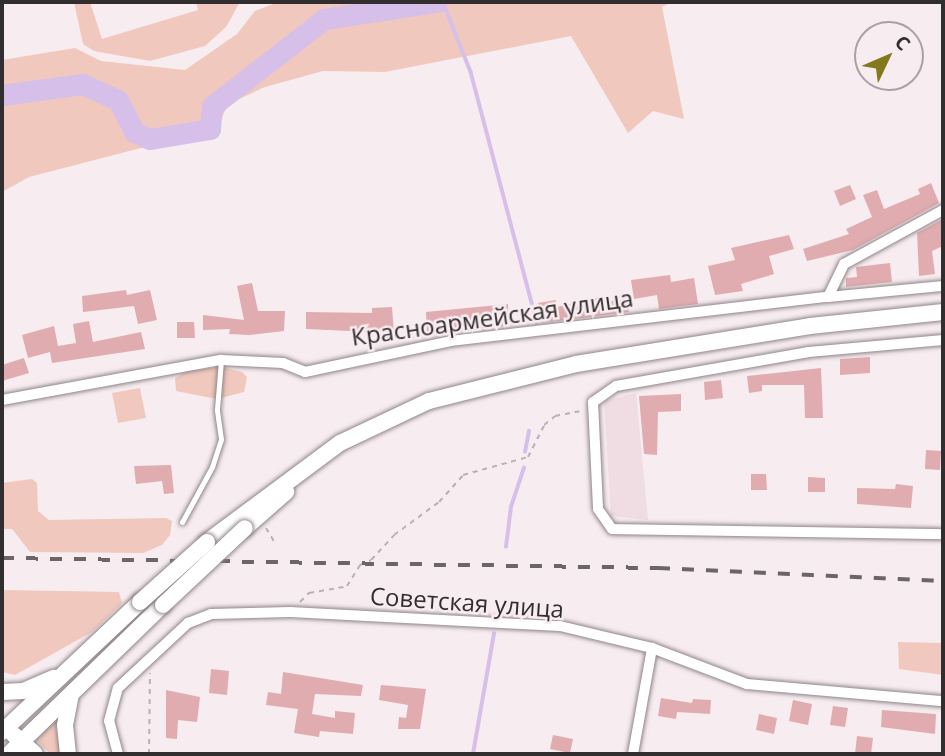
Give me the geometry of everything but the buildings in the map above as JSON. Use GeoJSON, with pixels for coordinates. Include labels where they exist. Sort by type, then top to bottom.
{"type":"FeatureCollection","features":[{"type":"Feature","properties":{"kind":"main road"},"geometry":{"type":"LineString","coordinates":[[35,754],[15,748],[3,728],[207,542],[340,443],[429,401],[576,364],[810,326],[943,312]]}},
{"type":"Feature","properties":{"kind":"main road"},"geometry":{"type":"LineString","coordinates":[[15,748],[297,481],[335,456],[399,422],[489,386]]}},
{"type":"Feature","properties":{"kind":"main road"},"geometry":{"type":"LineString","coordinates":[[2,692],[23,691],[60,676]]}},
{"type":"Feature","properties":{"kind":"main road"},"geometry":{"type":"LineString","coordinates":[[68,754],[64,746],[71,695]]}},
{"type":"Feature","properties":{"kind":"street"},"geometry":{"type":"LineString","coordinates":[[828,297],[844,264],[943,209]]}},
{"type":"Feature","properties":{"kind":"street","name":"Красноармейская улица"},"geometry":{"type":"LineString","coordinates":[[2,400],[221,360],[283,363],[305,372],[451,341],[943,286]]}},
{"type":"Feature","properties":{"kind":"street"},"geometry":{"type":"LineString","coordinates":[[943,340],[808,352],[616,386],[593,402],[603,520],[612,529],[943,534]]}},
{"type":"Feature","properties":{"kind":"street","name":"Советская улица"},"geometry":{"type":"LineString","coordinates":[[118,754],[109,721],[112,699],[155,652],[200,617],[290,612],[559,626],[652,648],[747,684],[943,701]]}},
{"type":"Feature","properties":{"kind":"street"},"geometry":{"type":"LineString","coordinates":[[633,754],[652,648]]}},
{"type":"Feature","properties":{"kind":"lane"},"geometry":{"type":"LineString","coordinates":[[182,522],[212,467],[221,439],[217,409],[221,360]]}},
{"type":"Feature","properties":{"kind":"path"},"geometry":{"type":"LineString","coordinates":[[290,612],[309,593],[347,586],[359,565],[439,502],[463,475],[528,457],[544,425],[555,416],[581,411],[593,402]]}},
{"type":"Feature","properties":{"kind":"path"},"geometry":{"type":"LineString","coordinates":[[266,528],[275,543]]}},
{"type":"Feature","properties":{"kind":"path"},"geometry":{"type":"LineString","coordinates":[[149,754],[149,671],[155,652]]}},
{"type":"Feature","properties":{"kind":"shaded area"},"geometry":{"type":"Polygon","coordinates":[[[74,2],[90,2],[102,39],[198,10],[196,2],[240,2],[226,27],[205,46],[150,61],[94,51],[83,44],[74,2]]]}},
{"type":"Feature","properties":{"kind":"shaded area"},"geometry":{"type":"Polygon","coordinates":[[[278,2],[672,2],[662,7],[684,119],[653,111],[628,133],[571,36],[385,72],[323,71],[265,87],[228,104],[214,136],[164,142],[29,177],[2,192],[2,60],[75,48],[101,61],[185,70],[237,34],[255,11],[278,2]]]}},
{"type":"Feature","properties":{"kind":"shaded area"},"geometry":{"type":"Polygon","coordinates":[[[221,367],[242,372],[247,377],[244,392],[217,399],[176,391],[175,378],[187,371],[221,367]]]}},
{"type":"Feature","properties":{"kind":"shaded area"},"geometry":{"type":"Polygon","coordinates":[[[140,388],[146,418],[118,423],[112,393],[140,388]]]}},
{"type":"Feature","properties":{"kind":"shaded area"},"geometry":{"type":"Polygon","coordinates":[[[636,393],[648,520],[611,516],[604,401],[636,393]]]}},
{"type":"Feature","properties":{"kind":"shaded area"},"geometry":{"type":"Polygon","coordinates":[[[32,479],[37,483],[38,511],[49,520],[166,518],[172,521],[170,535],[162,545],[143,553],[30,552],[12,529],[2,529],[2,483],[32,479]]]}},
{"type":"Feature","properties":{"kind":"shaded area"},"geometry":{"type":"Polygon","coordinates":[[[2,590],[119,592],[122,603],[92,632],[15,675],[2,672],[2,590]]]}},
{"type":"Feature","properties":{"kind":"shaded area"},"geometry":{"type":"Polygon","coordinates":[[[898,642],[943,643],[943,675],[899,669],[898,642]]]}},
{"type":"Feature","properties":{"kind":"shaded area"},"geometry":{"type":"Polygon","coordinates":[[[63,708],[59,747],[63,754],[50,754],[35,738],[63,708]]]}},
{"type":"Feature","properties":{"kind":"waterway"},"geometry":{"type":"LineString","coordinates":[[2,95],[82,84],[118,100],[134,132],[150,139],[210,129],[212,106],[324,19],[437,2]]}},
{"type":"Feature","properties":{"kind":"waterway"},"geometry":{"type":"LineString","coordinates":[[443,2],[471,72],[537,322]]}},
{"type":"Feature","properties":{"kind":"waterway"},"geometry":{"type":"LineString","coordinates":[[525,452],[529,431]]}},
{"type":"Feature","properties":{"kind":"waterway"},"geometry":{"type":"LineString","coordinates":[[506,547],[511,507],[524,468]]}},
{"type":"Feature","properties":{"kind":"waterway"},"geometry":{"type":"LineString","coordinates":[[473,754],[494,634]]}},
{"type":"Feature","properties":{"kind":"railway"},"geometry":{"type":"LineString","coordinates":[[2,558],[658,568],[943,581]]}}]}
